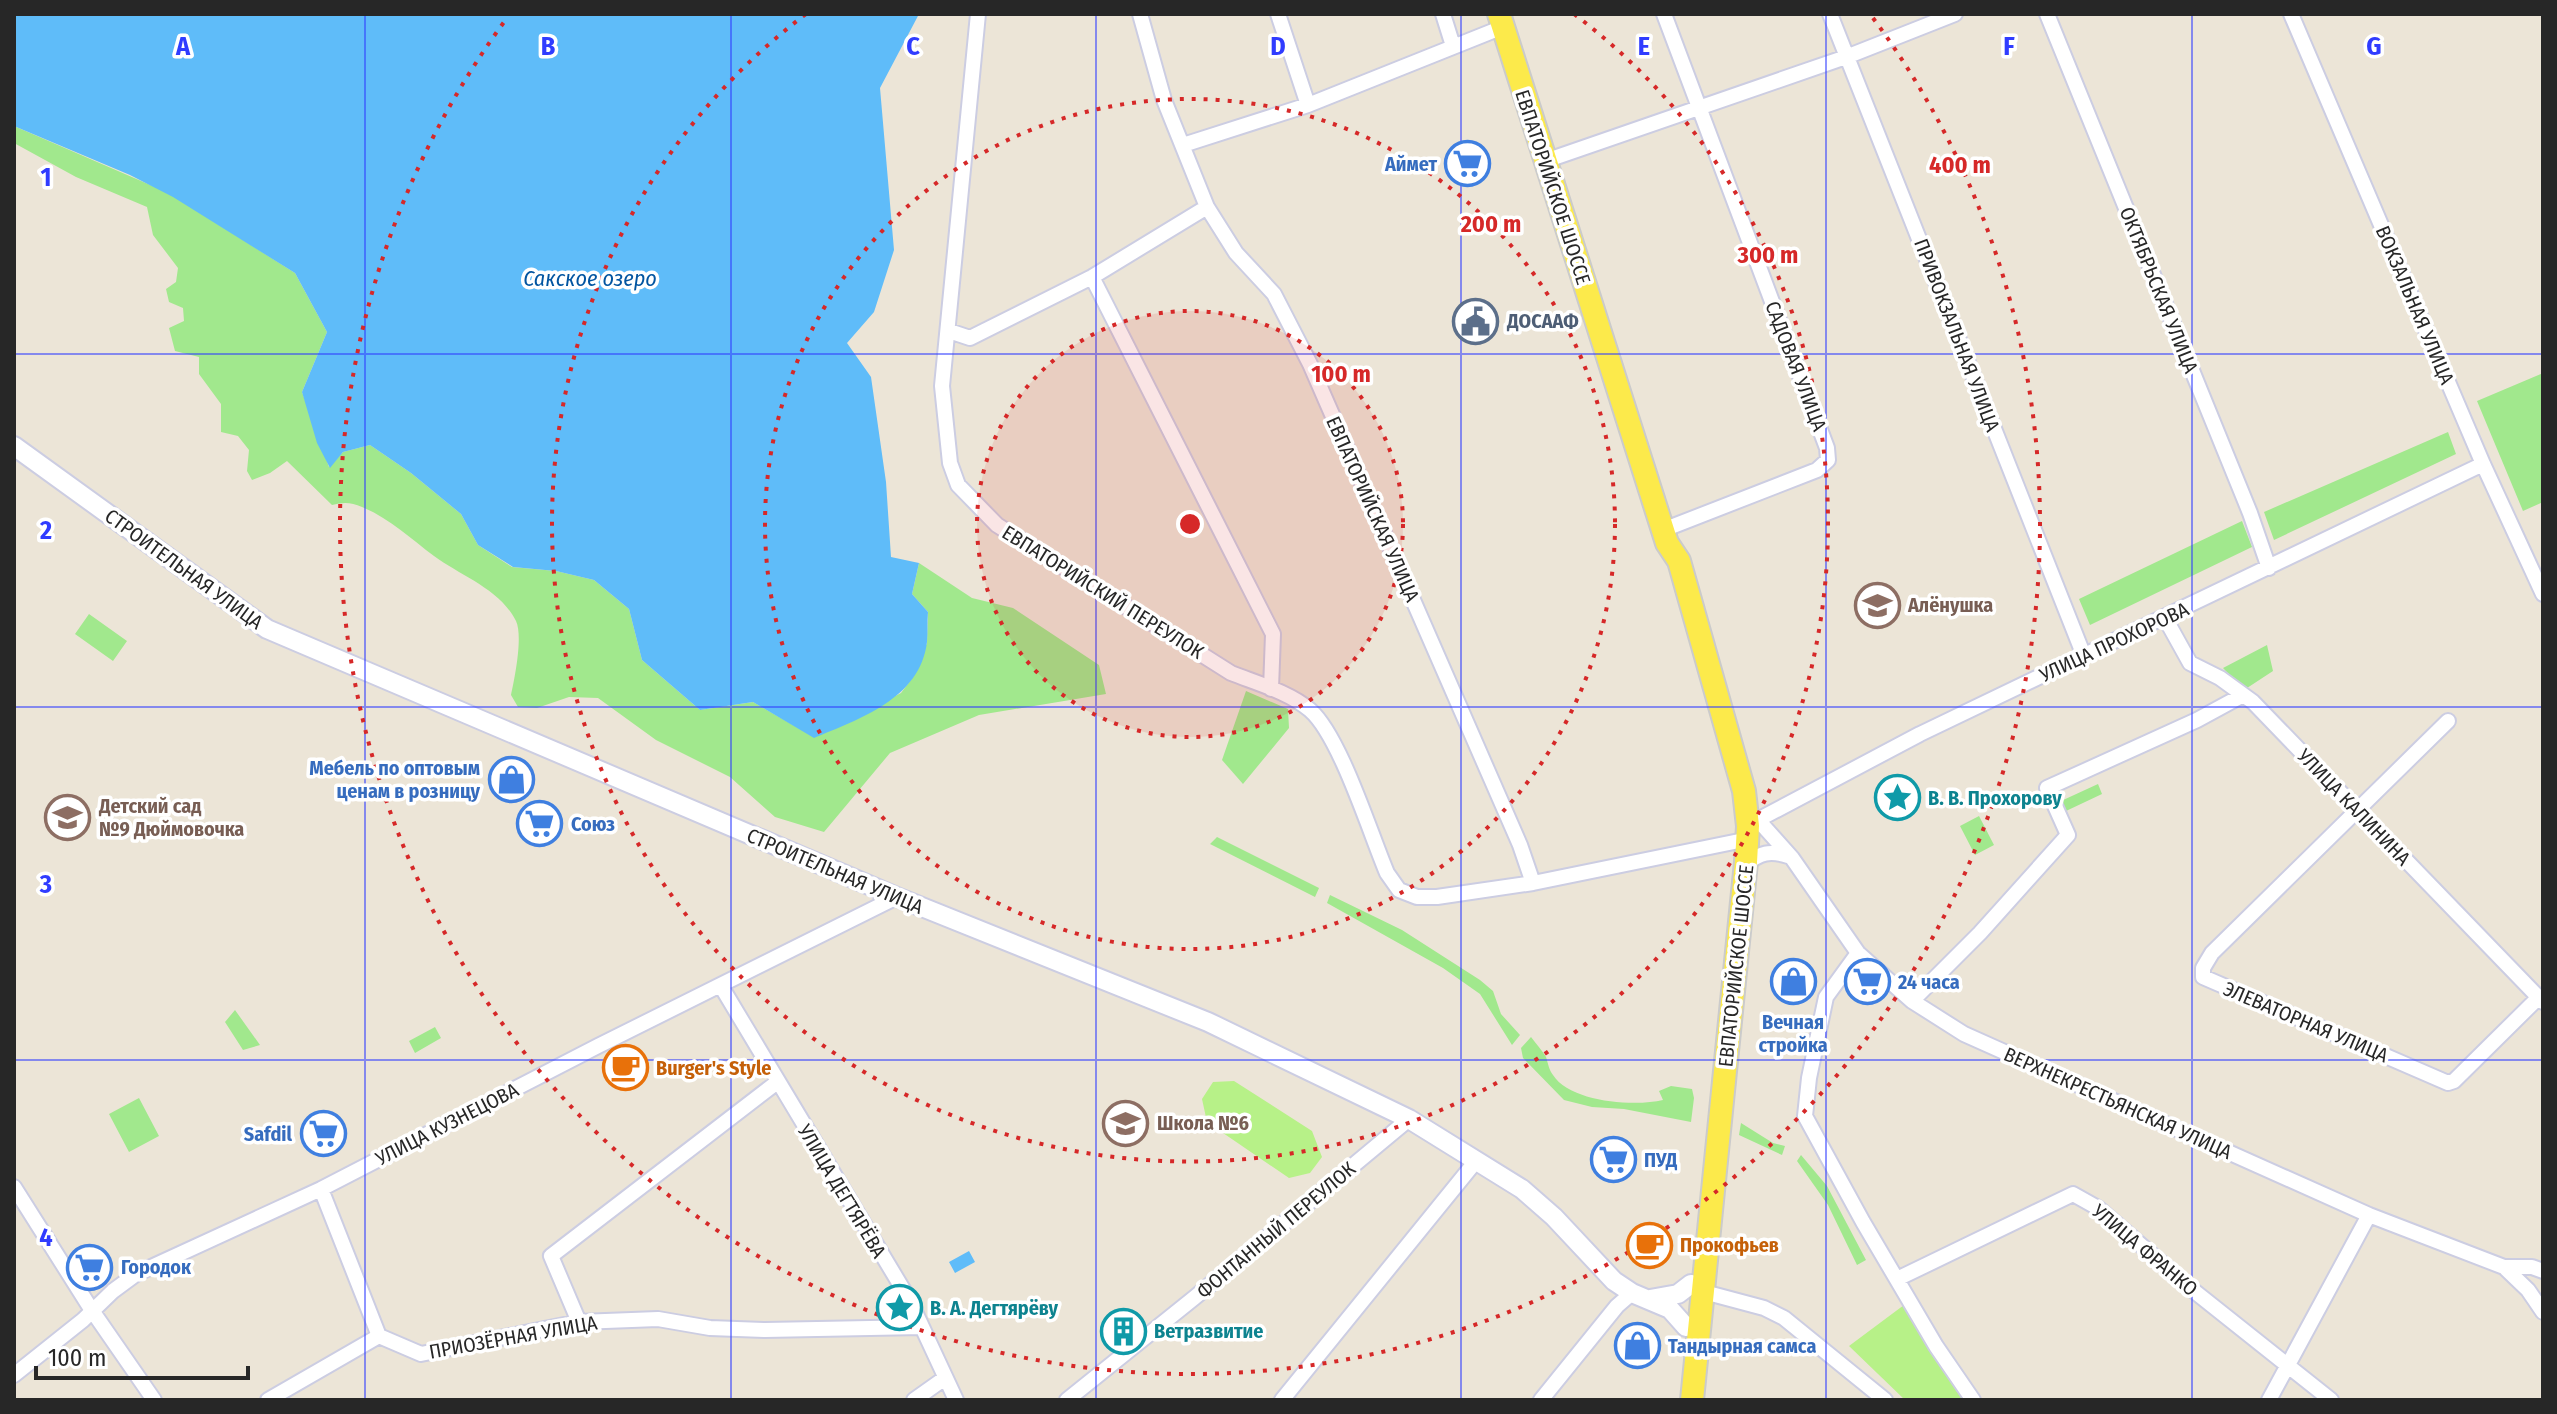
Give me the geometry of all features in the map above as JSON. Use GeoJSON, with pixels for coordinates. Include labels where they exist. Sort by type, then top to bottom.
{"type":"FeatureCollection","features":[{"type":"Feature","properties":{"kind":"main road","name":"ЕВПАТОРИЙСКОЕ ШОССЕ"},"geometry":{"type":"LineString","coordinates":[[1501,21],[1665,536],[1667,567],[1733,794],[1748,829],[1698,1288],[1686,1327],[1679,1400]]}},
{"type":"Feature","properties":{"kind":"main road","name":"ЕВПАТОРИЙСКОЕ ШОССЕ"},"geometry":{"type":"LineString","coordinates":[[1692,1400],[1698,1288],[1748,829]]}},
{"type":"Feature","properties":{"kind":"street","name":"ЕВПАТОРИЙСКИЙ ПЕРЕУЛОК"},"geometry":{"type":"LineString","coordinates":[[978,14],[942,386],[950,463],[958,485],[997,525],[1231,673],[1304,705],[1325,729],[1337,751],[1387,873],[1399,890],[1417,897],[1437,897],[1533,883]]}},
{"type":"Feature","properties":{"kind":"street","name":"ЕВПАТОРИЙСКАЯ УЛИЦА"},"geometry":{"type":"LineString","coordinates":[[1140,14],[1164,100],[1207,207],[1236,253],[1274,294],[1310,364],[1514,831],[1533,883]]}},
{"type":"Feature","properties":{"kind":"street"},"geometry":{"type":"LineString","coordinates":[[1278,14],[1308,105]]}},
{"type":"Feature","properties":{"kind":"street"},"geometry":{"type":"LineString","coordinates":[[1443,14],[1453,46]]}},
{"type":"Feature","properties":{"kind":"street","name":"САДОВАЯ УЛИЦА"},"geometry":{"type":"LineString","coordinates":[[1664,14],[1827,448],[1828,460],[1817,470],[1665,536]]}},
{"type":"Feature","properties":{"kind":"street","name":"ПРИВОКЗАЛЬНАЯ УЛИЦА"},"geometry":{"type":"LineString","coordinates":[[1830,14],[2084,656]]}},
{"type":"Feature","properties":{"kind":"street"},"geometry":{"type":"LineString","coordinates":[[1545,161],[1846,57],[1955,14]]}},
{"type":"Feature","properties":{"kind":"street","name":"ОКТЯБРЬСКАЯ УЛИЦА"},"geometry":{"type":"LineString","coordinates":[[2047,14],[2250,513],[2269,568]]}},
{"type":"Feature","properties":{"kind":"street","name":"ВОКЗАЛЬНАЯ УЛИЦА"},"geometry":{"type":"LineString","coordinates":[[2291,14],[2483,464],[2543,594]]}},
{"type":"Feature","properties":{"kind":"street"},"geometry":{"type":"LineString","coordinates":[[1183,145],[1308,105],[1453,46],[1501,21]]}},
{"type":"Feature","properties":{"kind":"street"},"geometry":{"type":"LineString","coordinates":[[949,331],[970,338],[1092,277],[1207,207]]}},
{"type":"Feature","properties":{"kind":"street"},"geometry":{"type":"LineString","coordinates":[[1092,277],[1273,634],[1271,689]]}},
{"type":"Feature","properties":{"kind":"street","name":"СТРОИТЕЛЬНАЯ УЛИЦА"},"geometry":{"type":"LineString","coordinates":[[14,446],[267,629],[897,897],[1208,1022],[1409,1119],[1522,1189],[1554,1217],[1614,1281],[1670,1309],[1686,1327]]}},
{"type":"Feature","properties":{"kind":"street","name":"УЛИЦА ПРОХОРОВА"},"geometry":{"type":"LineString","coordinates":[[1533,883],[1748,829],[1920,734],[2483,464]]}},
{"type":"Feature","properties":{"kind":"street","name":"УЛИЦА КАЛИНИНА"},"geometry":{"type":"LineString","coordinates":[[2165,618],[2190,663],[2220,678],[2243,695],[2541,1000]]}},
{"type":"Feature","properties":{"kind":"street"},"geometry":{"type":"LineString","coordinates":[[1912,1001],[1980,933],[2068,835],[2047,788],[2197,720],[2243,695]]}},
{"type":"Feature","properties":{"kind":"street","name":"ЭЛЕВАТОРНАЯ УЛИЦА"},"geometry":{"type":"LineString","coordinates":[[2448,721],[2212,953],[2203,968],[2203,977],[2448,1083],[2454,1081],[2541,1000]]}},
{"type":"Feature","properties":{"kind":"street","name":"ВЕРХНЕКРЕСТЬЯНСКАЯ УЛИЦА"},"geometry":{"type":"LineString","coordinates":[[1748,829],[1792,858],[1858,953],[1912,1001],[1964,1034],[2369,1215],[2504,1267],[2532,1267],[2543,1271]]}},
{"type":"Feature","properties":{"kind":"street"},"geometry":{"type":"LineString","coordinates":[[1745,864],[1765,852],[1773,851],[1792,858]]}},
{"type":"Feature","properties":{"kind":"street","name":"УЛИЦА КУЗНЕЦОВА"},"geometry":{"type":"LineString","coordinates":[[14,1375],[83,1320],[91,1309],[136,1274],[160,1261],[321,1189],[897,897]]}},
{"type":"Feature","properties":{"kind":"street"},"geometry":{"type":"LineString","coordinates":[[1858,953],[1826,997],[1809,1078],[1805,1116],[1936,1346],[1973,1400]]}},
{"type":"Feature","properties":{"kind":"street","name":"УЛИЦА ДЕГТЯРЁВА"},"geometry":{"type":"LineString","coordinates":[[721,986],[776,1083],[910,1301],[956,1400]]}},
{"type":"Feature","properties":{"kind":"street"},"geometry":{"type":"LineString","coordinates":[[579,1322],[551,1256],[776,1083]]}},
{"type":"Feature","properties":{"kind":"street","name":"ФОНТАННЫЙ ПЕРЕУЛОК"},"geometry":{"type":"LineString","coordinates":[[1067,1400],[1409,1119]]}},
{"type":"Feature","properties":{"kind":"street"},"geometry":{"type":"LineString","coordinates":[[1282,1400],[1476,1161]]}},
{"type":"Feature","properties":{"kind":"street"},"geometry":{"type":"LineString","coordinates":[[14,1187],[91,1309],[154,1400]]}},
{"type":"Feature","properties":{"kind":"street"},"geometry":{"type":"LineString","coordinates":[[268,1400],[379,1336],[321,1189]]}},
{"type":"Feature","properties":{"kind":"street","name":"УЛИЦА ФРАНКО"},"geometry":{"type":"LineString","coordinates":[[1900,1284],[2073,1194],[2098,1208],[2194,1291],[2331,1400]]}},
{"type":"Feature","properties":{"kind":"street"},"geometry":{"type":"LineString","coordinates":[[2269,1400],[2369,1215]]}},
{"type":"Feature","properties":{"kind":"street","name":"ВЕРХНЕКРЕСТЬЯНСКАЯ УЛИЦА"},"geometry":{"type":"LineString","coordinates":[[2504,1267],[2528,1290],[2543,1312]]}},
{"type":"Feature","properties":{"kind":"street"},"geometry":{"type":"LineString","coordinates":[[1541,1400],[1617,1306],[1641,1296],[1678,1294],[1698,1288],[1764,1308],[1784,1318],[1885,1400]]}},
{"type":"Feature","properties":{"kind":"street","name":"ПРИОЗЁРНАЯ УЛИЦА"},"geometry":{"type":"LineString","coordinates":[[379,1336],[421,1354],[579,1322],[658,1319],[710,1328],[765,1330],[922,1327]]}},
{"type":"Feature","properties":{"kind":"street"},"geometry":{"type":"LineString","coordinates":[[914,1400],[945,1378]]}},
{"type":"Feature","properties":{"kind":"green space"},"geometry":{"type":"Polygon","coordinates":[[[14,126],[155,187],[207,165],[194,209],[295,273],[327,332],[302,392],[329,467],[343,452],[370,445],[411,473],[461,514],[478,545],[512,567],[556,571],[594,580],[629,609],[642,660],[700,710],[753,702],[814,737],[901,693],[913,677],[927,643],[928,612],[912,594],[919,563],[972,598],[1013,608],[1099,665],[1106,694],[979,715],[890,753],[824,832],[775,817],[730,777],[656,740],[598,698],[569,697],[537,708],[518,707],[511,695],[519,636],[516,621],[509,610],[490,592],[381,517],[354,504],[332,505],[287,461],[270,473],[252,480],[247,471],[249,450],[238,436],[221,432],[221,404],[199,374],[199,357],[175,351],[169,328],[184,321],[183,308],[169,302],[166,289],[176,282],[178,268],[153,235],[147,207],[76,177],[14,143],[14,126]]]}},
{"type":"Feature","properties":{"kind":"green space"},"geometry":{"type":"Polygon","coordinates":[[[2543,373],[2543,502],[2523,511],[2477,401],[2543,373]]]}},
{"type":"Feature","properties":{"kind":"green space"},"geometry":{"type":"Polygon","coordinates":[[[2448,432],[2456,454],[2274,540],[2264,512],[2448,432]]]}},
{"type":"Feature","properties":{"kind":"green space"},"geometry":{"type":"Polygon","coordinates":[[[2242,521],[2252,547],[2090,625],[2079,599],[2242,521]]]}},
{"type":"Feature","properties":{"kind":"green space"},"geometry":{"type":"Polygon","coordinates":[[[89,614],[127,641],[113,661],[75,634],[89,614]]]}},
{"type":"Feature","properties":{"kind":"green space"},"geometry":{"type":"Polygon","coordinates":[[[2267,645],[2273,671],[2244,690],[2223,668],[2267,645]]]}},
{"type":"Feature","properties":{"kind":"green space"},"geometry":{"type":"Polygon","coordinates":[[[1246,691],[1288,709],[1289,728],[1243,784],[1222,760],[1246,691]]]}},
{"type":"Feature","properties":{"kind":"green space"},"geometry":{"type":"Polygon","coordinates":[[[2098,784],[2102,794],[2066,811],[2061,801],[2098,784]]]}},
{"type":"Feature","properties":{"kind":"green space"},"geometry":{"type":"Polygon","coordinates":[[[1979,816],[1994,845],[1975,855],[1960,826],[1979,816]]]}},
{"type":"Feature","properties":{"kind":"green space"},"geometry":{"type":"Polygon","coordinates":[[[1217,837],[1319,888],[1315,897],[1210,844],[1217,837]]]}},
{"type":"Feature","properties":{"kind":"green space"},"geometry":{"type":"Polygon","coordinates":[[[1330,895],[1402,930],[1480,980],[1493,991],[1501,1014],[1520,1035],[1512,1045],[1480,994],[1443,968],[1327,903],[1330,895]]]}},
{"type":"Feature","properties":{"kind":"green space"},"geometry":{"type":"Polygon","coordinates":[[[235,1010],[260,1045],[243,1050],[225,1022],[235,1010]]]}},
{"type":"Feature","properties":{"kind":"green space"},"geometry":{"type":"Polygon","coordinates":[[[435,1027],[441,1038],[415,1053],[409,1041],[435,1027]]]}},
{"type":"Feature","properties":{"kind":"green space"},"geometry":{"type":"Polygon","coordinates":[[[1531,1037],[1561,1084],[1588,1097],[1620,1102],[1651,1102],[1663,1100],[1659,1091],[1671,1086],[1692,1089],[1691,1122],[1564,1100],[1523,1058],[1521,1048],[1531,1037]]]}},
{"type":"Feature","properties":{"kind":"green space"},"geometry":{"type":"Polygon","coordinates":[[[1234,1081],[1312,1131],[1322,1157],[1310,1173],[1289,1178],[1207,1122],[1202,1099],[1213,1082],[1234,1081]]]}},
{"type":"Feature","properties":{"kind":"green space"},"geometry":{"type":"Polygon","coordinates":[[[139,1098],[159,1136],[129,1152],[109,1114],[139,1098]]]}},
{"type":"Feature","properties":{"kind":"green space"},"geometry":{"type":"Polygon","coordinates":[[[1741,1123],[1773,1143],[1785,1146],[1782,1155],[1739,1135],[1741,1123]]]}},
{"type":"Feature","properties":{"kind":"green space"},"geometry":{"type":"Polygon","coordinates":[[[1801,1155],[1827,1186],[1866,1260],[1857,1265],[1828,1205],[1797,1161],[1801,1155]]]}},
{"type":"Feature","properties":{"kind":"green space"},"geometry":{"type":"Polygon","coordinates":[[[1904,1305],[1964,1400],[1905,1400],[1849,1346],[1904,1305]]]}},
{"type":"Feature","properties":{"kind":"water","name":"Сакское озеро"},"geometry":{"type":"Polygon","coordinates":[[[14,14],[919,14],[880,88],[894,250],[874,312],[847,343],[871,377],[886,482],[891,557],[919,563],[912,594],[928,612],[927,638],[922,662],[913,678],[885,704],[814,738],[753,702],[700,710],[642,660],[629,609],[594,580],[556,571],[513,567],[478,545],[461,514],[411,473],[370,445],[343,452],[330,468],[317,443],[302,392],[327,332],[295,273],[173,197],[130,175],[14,126],[14,14]]]}},
{"type":"Feature","properties":{"kind":"water"},"geometry":{"type":"Polygon","coordinates":[[[969,1251],[975,1262],[955,1273],[949,1262],[969,1251]]]}},
{"type":"Feature","properties":{"kind":"place","name":"Аймет"},"geometry":{"type":"Point","coordinates":[1468,164]}},
{"type":"Feature","properties":{"kind":"place","name":"ДОСААФ"},"geometry":{"type":"Point","coordinates":[1476,321]}},
{"type":"Feature","properties":{"kind":"place","name":"Алёнушка"},"geometry":{"type":"Point","coordinates":[1877,605]}},
{"type":"Feature","properties":{"kind":"place","name":"Мебель по оптовым ценам в розницу"},"geometry":{"type":"Point","coordinates":[511,779]}},
{"type":"Feature","properties":{"kind":"place","name":"В. В. Прохорову"},"geometry":{"type":"Point","coordinates":[1897,798]}},
{"type":"Feature","properties":{"kind":"place","name":"Детский сад №9 Дюймовочка"},"geometry":{"type":"Point","coordinates":[68,817]}},
{"type":"Feature","properties":{"kind":"place","name":"Союз"},"geometry":{"type":"Point","coordinates":[540,824]}},
{"type":"Feature","properties":{"kind":"place","name":"Вечная стройка"},"geometry":{"type":"Point","coordinates":[1793,982]}},
{"type":"Feature","properties":{"kind":"place","name":"24 часа"},"geometry":{"type":"Point","coordinates":[1867,982]}},
{"type":"Feature","properties":{"kind":"place","name":"Burger's Style"},"geometry":{"type":"Point","coordinates":[625,1068]}},
{"type":"Feature","properties":{"kind":"place","name":"Школа №6"},"geometry":{"type":"Point","coordinates":[1126,1123]}},
{"type":"Feature","properties":{"kind":"place","name":"Safdil"},"geometry":{"type":"Point","coordinates":[323,1134]}},
{"type":"Feature","properties":{"kind":"place","name":"ПУД"},"geometry":{"type":"Point","coordinates":[1613,1160]}},
{"type":"Feature","properties":{"kind":"place","name":"Прокофьев"},"geometry":{"type":"Point","coordinates":[1649,1245]}},
{"type":"Feature","properties":{"kind":"place","name":"Городок"},"geometry":{"type":"Point","coordinates":[90,1267]}},
{"type":"Feature","properties":{"kind":"place","name":"В. А. Дегтярёву"},"geometry":{"type":"Point","coordinates":[899,1308]}},
{"type":"Feature","properties":{"kind":"place","name":"Ветразвитие"},"geometry":{"type":"Point","coordinates":[1123,1331]}},
{"type":"Feature","properties":{"kind":"place","name":"Тандырная самса"},"geometry":{"type":"Point","coordinates":[1637,1346]}}]}
